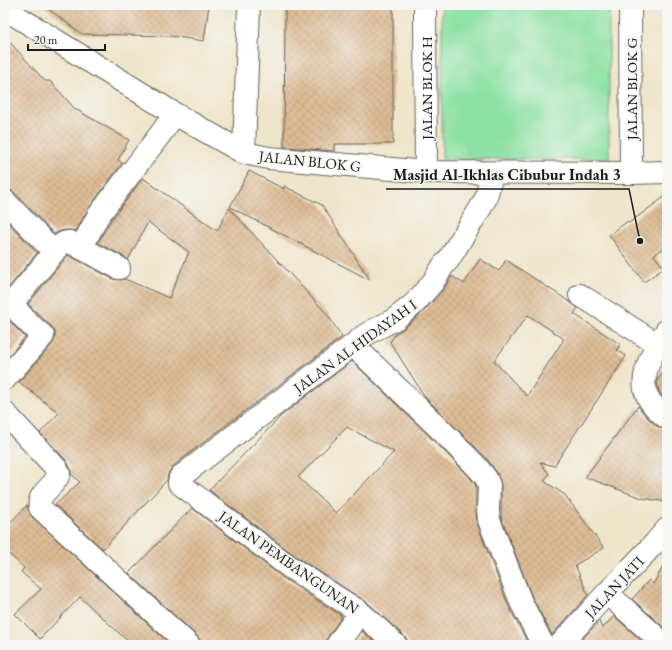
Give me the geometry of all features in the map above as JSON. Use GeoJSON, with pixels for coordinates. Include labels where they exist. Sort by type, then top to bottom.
{"type":"FeatureCollection","features":[{"type":"Feature","properties":{"kind":"street"},"geometry":{"type":"LineString","coordinates":[[244,153],[249,5]]}},
{"type":"Feature","properties":{"kind":"street","name":"JALAN BLOK H"},"geometry":{"type":"LineString","coordinates":[[426,5],[426,172]]}},
{"type":"Feature","properties":{"kind":"street","name":"JALAN BLOK G"},"geometry":{"type":"LineString","coordinates":[[630,5],[631,173]]}},
{"type":"Feature","properties":{"kind":"street","name":"JALAN BLOK G"},"geometry":{"type":"LineString","coordinates":[[5,9],[175,114],[244,153],[268,158],[426,172],[667,172]]}},
{"type":"Feature","properties":{"kind":"street"},"geometry":{"type":"LineString","coordinates":[[81,248],[98,216],[175,114]]}},
{"type":"Feature","properties":{"kind":"street","name":"JALAN AL HIDAYAH I"},"geometry":{"type":"LineString","coordinates":[[180,483],[180,477],[365,335],[395,319],[414,304],[433,282],[449,259],[481,207],[486,198],[492,173]]}},
{"type":"Feature","properties":{"kind":"street"},"geometry":{"type":"LineString","coordinates":[[5,201],[54,252]]}},
{"type":"Feature","properties":{"kind":"street"},"geometry":{"type":"LineString","coordinates":[[5,379],[43,336],[19,313],[13,302],[61,245],[66,241],[70,242],[119,268]]}},
{"type":"Feature","properties":{"kind":"street"},"geometry":{"type":"LineString","coordinates":[[580,295],[662,337],[647,367],[644,382],[645,390],[650,400],[667,418]]}},
{"type":"Feature","properties":{"kind":"street"},"geometry":{"type":"LineString","coordinates":[[353,345],[444,433],[486,478],[489,486],[489,520],[521,602],[543,645]]}},
{"type":"Feature","properties":{"kind":"street"},"geometry":{"type":"LineString","coordinates":[[5,413],[57,469],[59,474],[57,480],[41,496],[39,501],[40,508],[189,645]]}},
{"type":"Feature","properties":{"kind":"street","name":"JALAN PEMBANGUNAN"},"geometry":{"type":"LineString","coordinates":[[180,483],[291,568],[360,612],[396,645]]}},
{"type":"Feature","properties":{"kind":"street","name":"JALAN JATI"},"geometry":{"type":"LineString","coordinates":[[560,645],[667,529]]}},
{"type":"Feature","properties":{"kind":"street"},"geometry":{"type":"LineString","coordinates":[[607,594],[664,645]]}},
{"type":"Feature","properties":{"kind":"street"},"geometry":{"type":"LineString","coordinates":[[337,645],[360,612]]}},
{"type":"Feature","properties":{"kind":"green space"},"geometry":{"type":"Polygon","coordinates":[[[442,5],[609,5],[609,159],[442,159],[442,5]]]}},
{"type":"Feature","properties":{"kind":"building"},"geometry":{"type":"Polygon","coordinates":[[[43,5],[209,5],[204,41],[170,36],[82,34],[43,5]]]}},
{"type":"Feature","properties":{"kind":"building"},"geometry":{"type":"Polygon","coordinates":[[[285,5],[393,5],[393,144],[334,144],[334,151],[284,147],[285,5]]]}},
{"type":"Feature","properties":{"kind":"building"},"geometry":{"type":"Polygon","coordinates":[[[5,37],[45,81],[50,81],[75,109],[129,140],[118,160],[122,163],[88,209],[76,231],[65,230],[54,234],[14,192],[9,189],[5,189],[5,37]]]}},
{"type":"Feature","properties":{"kind":"building"},"geometry":{"type":"Polygon","coordinates":[[[249,171],[284,189],[284,186],[322,205],[370,280],[230,207],[249,171]]]}},
{"type":"Feature","properties":{"kind":"building"},"geometry":{"type":"Polygon","coordinates":[[[143,178],[217,231],[229,208],[327,314],[342,337],[172,467],[168,474],[167,480],[103,549],[55,505],[80,482],[71,474],[71,469],[66,460],[40,433],[59,413],[19,382],[52,344],[55,338],[55,332],[52,327],[28,304],[68,255],[113,279],[125,279],[169,298],[189,252],[148,222],[128,260],[98,243],[109,223],[143,178]]]}},
{"type":"Feature","properties":{"kind":"building"},"geometry":{"type":"Polygon","coordinates":[[[667,195],[667,246],[654,255],[664,268],[644,282],[609,235],[628,221],[629,223],[667,195]]]}},
{"type":"Feature","properties":{"kind":"building"},"geometry":{"type":"Polygon","coordinates":[[[5,219],[37,253],[5,292],[5,219]]]}},
{"type":"Feature","properties":{"kind":"building"},"geometry":{"type":"Polygon","coordinates":[[[480,259],[499,271],[506,260],[578,308],[574,314],[620,344],[617,350],[626,356],[554,466],[540,462],[549,474],[544,481],[565,495],[604,548],[575,565],[588,595],[552,635],[532,597],[501,517],[501,485],[497,473],[487,459],[425,397],[390,342],[396,333],[423,312],[443,290],[452,276],[464,284],[480,259]],[[528,315],[494,361],[527,396],[564,339],[528,315]]]}},
{"type":"Feature","properties":{"kind":"building"},"geometry":{"type":"Polygon","coordinates":[[[5,314],[12,324],[25,337],[5,360],[5,314]]]}},
{"type":"Feature","properties":{"kind":"building"},"geometry":{"type":"Polygon","coordinates":[[[352,361],[469,476],[475,484],[477,524],[509,607],[529,645],[408,645],[408,641],[404,636],[368,603],[298,558],[209,490],[281,416],[352,361]],[[347,427],[298,477],[336,513],[394,452],[347,427]]]}},
{"type":"Feature","properties":{"kind":"building"},"geometry":{"type":"Polygon","coordinates":[[[667,367],[667,402],[659,392],[657,380],[667,367]]]}},
{"type":"Feature","properties":{"kind":"building"},"geometry":{"type":"Polygon","coordinates":[[[638,406],[655,425],[667,430],[667,502],[642,498],[585,477],[638,406]]]}},
{"type":"Feature","properties":{"kind":"building"},"geometry":{"type":"Polygon","coordinates":[[[27,505],[32,517],[171,645],[132,645],[80,597],[40,639],[15,614],[41,589],[21,572],[24,568],[5,550],[5,528],[27,505]]]}},
{"type":"Feature","properties":{"kind":"building"},"geometry":{"type":"Polygon","coordinates":[[[192,508],[283,578],[342,616],[327,638],[325,645],[201,645],[201,641],[197,636],[129,573],[192,508]]]}},
{"type":"Feature","properties":{"kind":"building"},"geometry":{"type":"Polygon","coordinates":[[[667,560],[667,630],[632,599],[649,580],[653,584],[667,560]]]}},
{"type":"Feature","properties":{"kind":"building"},"geometry":{"type":"Polygon","coordinates":[[[614,616],[646,645],[577,645],[599,621],[602,629],[614,616]]]}},
{"type":"Feature","properties":{"kind":"building"},"geometry":{"type":"Polygon","coordinates":[[[362,631],[378,645],[352,645],[362,631]]]}},
{"type":"Feature","properties":{"kind":"place","name":"Masjid Al-Ikhlas Cibubur Indah 3"},"geometry":{"type":"Point","coordinates":[640,241]}}]}
